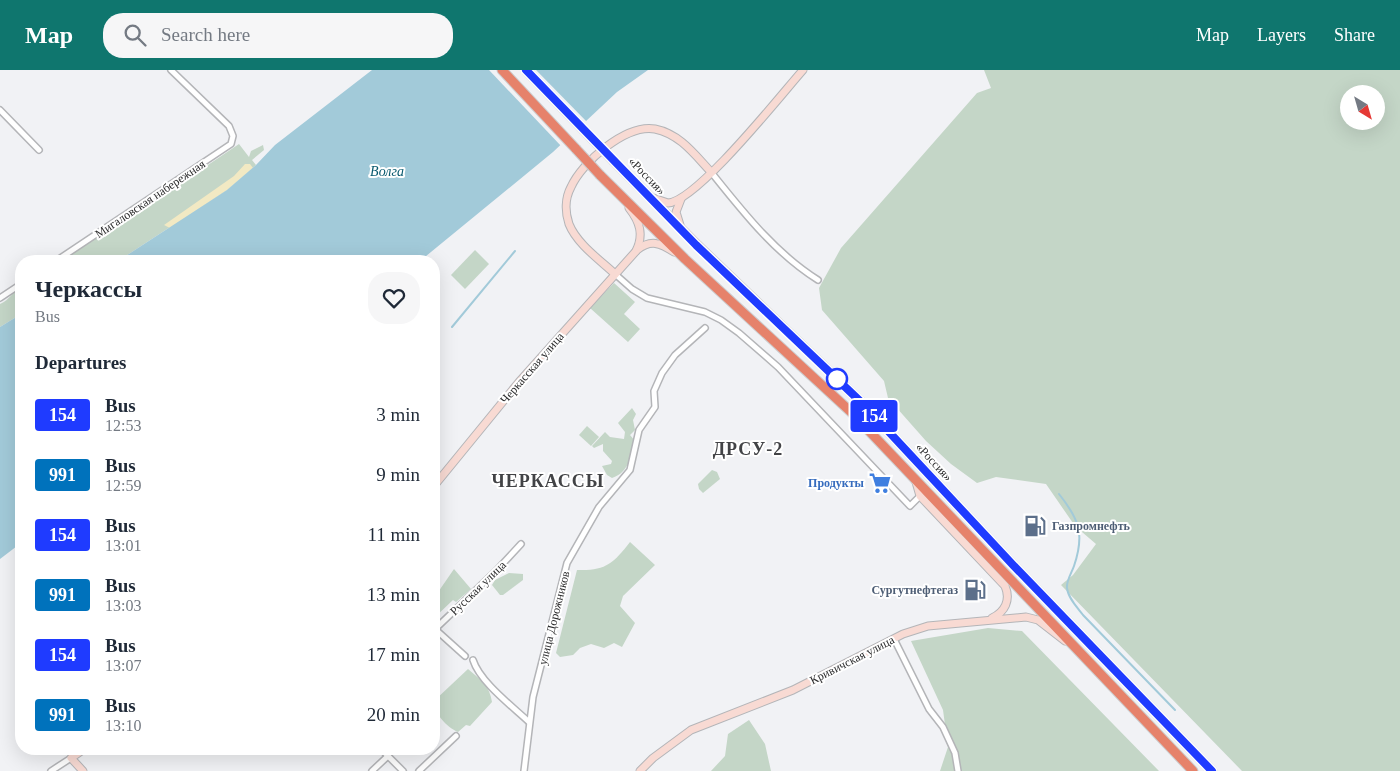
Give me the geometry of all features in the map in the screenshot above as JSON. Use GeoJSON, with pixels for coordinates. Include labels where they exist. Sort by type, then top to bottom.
{"type":"FeatureCollection","features":[{"type":"Feature","properties":{"kind":"highway"},"geometry":{"type":"LineString","coordinates":[[502,70],[600,175],[684,258],[851,412],[1193,771]]}},
{"type":"Feature","properties":{"kind":"highway","name":"«Россия»"},"geometry":{"type":"LineString","coordinates":[[526,70],[696,245],[862,403],[1033,586],[1212,771]]}},
{"type":"Feature","properties":{"kind":"street","name":"Мигаловская набережная"},"geometry":{"type":"LineString","coordinates":[[65,255],[229,147],[233,138],[231,130],[171,70]]}},
{"type":"Feature","properties":{"kind":"street"},"geometry":{"type":"LineString","coordinates":[[625,172],[659,202],[672,203],[682,198],[711,172],[803,70]]}},
{"type":"Feature","properties":{"kind":"street"},"geometry":{"type":"LineString","coordinates":[[0,110],[39,150]]}},
{"type":"Feature","properties":{"kind":"street"},"geometry":{"type":"LineString","coordinates":[[818,280],[802,270],[771,243],[711,172],[677,138],[660,130],[648,128],[624,134],[588,165],[576,178],[569,192],[566,206],[568,220],[577,238],[632,289],[647,298],[693,308],[721,320],[778,367],[910,506],[920,496]]}},
{"type":"Feature","properties":{"kind":"street","name":"Черкасская улица"},"geometry":{"type":"LineString","coordinates":[[610,185],[638,222],[641,236],[634,253]]}},
{"type":"Feature","properties":{"kind":"street"},"geometry":{"type":"LineString","coordinates":[[682,198],[676,209],[677,220],[696,245]]}},
{"type":"Feature","properties":{"kind":"street","name":"Черкасская улица"},"geometry":{"type":"LineString","coordinates":[[440,479],[518,382],[634,253],[644,245],[657,243],[684,258]]}},
{"type":"Feature","properties":{"kind":"street"},"geometry":{"type":"LineString","coordinates":[[0,298],[15,288]]}},
{"type":"Feature","properties":{"kind":"street","name":"улица Дорожников"},"geometry":{"type":"LineString","coordinates":[[524,771],[529,722],[567,563],[599,507],[630,470],[639,430],[655,407],[654,391],[662,373],[675,355],[705,328]]}},
{"type":"Feature","properties":{"kind":"street"},"geometry":{"type":"LineString","coordinates":[[916,482],[920,496],[1005,586],[1008,596],[1005,608],[998,615],[984,621]]}},
{"type":"Feature","properties":{"kind":"street","name":"Русская улица"},"geometry":{"type":"LineString","coordinates":[[440,624],[496,571],[521,544]]}},
{"type":"Feature","properties":{"kind":"street","name":"Кривичская улица"},"geometry":{"type":"LineString","coordinates":[[640,771],[691,730],[793,690],[894,639],[928,626],[1022,617],[1032,618],[1075,648]]}},
{"type":"Feature","properties":{"kind":"street"},"geometry":{"type":"LineString","coordinates":[[440,635],[465,656]]}},
{"type":"Feature","properties":{"kind":"street"},"geometry":{"type":"LineString","coordinates":[[894,639],[929,709],[943,726],[954,753],[958,771]]}},
{"type":"Feature","properties":{"kind":"street"},"geometry":{"type":"LineString","coordinates":[[473,660],[475,668],[529,722]]}},
{"type":"Feature","properties":{"kind":"street"},"geometry":{"type":"LineString","coordinates":[[440,752],[456,736]]}},
{"type":"Feature","properties":{"kind":"street"},"geometry":{"type":"LineString","coordinates":[[51,771],[75,755]]}},
{"type":"Feature","properties":{"kind":"street"},"geometry":{"type":"LineString","coordinates":[[420,771],[436,755]]}},
{"type":"Feature","properties":{"kind":"street"},"geometry":{"type":"LineString","coordinates":[[372,771],[388,756],[403,771]]}},
{"type":"Feature","properties":{"kind":"street"},"geometry":{"type":"LineString","coordinates":[[71,758],[83,771]]}},
{"type":"Feature","properties":{"kind":"green space"},"geometry":{"type":"Polygon","coordinates":[[[984,70],[1400,70],[1400,771],[1242,771],[1061,585],[1073,575],[1096,544],[1075,526],[1046,484],[996,477],[977,483],[951,464],[926,441],[888,398],[884,381],[822,310],[819,288],[841,248],[977,93],[991,88],[984,70]]]}},
{"type":"Feature","properties":{"kind":"green space"},"geometry":{"type":"Polygon","coordinates":[[[239,144],[249,157],[251,151],[263,145],[264,150],[252,160],[256,165],[227,190],[127,255],[69,255],[99,236],[105,237],[122,223],[239,144]]]}},
{"type":"Feature","properties":{"kind":"green space"},"geometry":{"type":"Polygon","coordinates":[[[475,250],[489,264],[465,289],[451,275],[475,250]]]}},
{"type":"Feature","properties":{"kind":"green space"},"geometry":{"type":"Polygon","coordinates":[[[614,283],[635,302],[624,314],[640,329],[628,342],[590,308],[614,283]]]}},
{"type":"Feature","properties":{"kind":"green space"},"geometry":{"type":"Polygon","coordinates":[[[15,291],[15,318],[0,327],[0,304],[15,291]]]}},
{"type":"Feature","properties":{"kind":"green space"},"geometry":{"type":"Polygon","coordinates":[[[632,408],[636,414],[633,420],[635,430],[630,435],[635,441],[626,468],[612,478],[607,475],[602,466],[611,464],[612,461],[603,451],[603,444],[594,448],[592,446],[605,432],[610,437],[624,439],[625,432],[618,423],[632,408]]]}},
{"type":"Feature","properties":{"kind":"green space"},"geometry":{"type":"Polygon","coordinates":[[[587,426],[599,437],[591,446],[579,435],[587,426]]]}},
{"type":"Feature","properties":{"kind":"green space"},"geometry":{"type":"Polygon","coordinates":[[[712,470],[717,472],[720,479],[703,493],[699,489],[698,484],[712,470]]]}},
{"type":"Feature","properties":{"kind":"green space"},"geometry":{"type":"Polygon","coordinates":[[[630,542],[655,565],[623,596],[620,606],[635,623],[622,647],[614,643],[604,648],[591,644],[580,648],[573,655],[560,657],[556,653],[577,570],[595,569],[608,565],[630,542]]]}},
{"type":"Feature","properties":{"kind":"green space"},"geometry":{"type":"Polygon","coordinates":[[[454,569],[471,589],[456,602],[453,600],[440,612],[440,589],[454,569]]]}},
{"type":"Feature","properties":{"kind":"green space"},"geometry":{"type":"Polygon","coordinates":[[[509,573],[523,574],[523,580],[503,595],[500,595],[492,585],[495,580],[509,573]]]}},
{"type":"Feature","properties":{"kind":"green space"},"geometry":{"type":"Polygon","coordinates":[[[988,628],[1022,631],[1159,771],[940,771],[948,747],[943,710],[911,641],[988,628]]]}},
{"type":"Feature","properties":{"kind":"green space"},"geometry":{"type":"Polygon","coordinates":[[[468,669],[487,687],[492,702],[470,726],[466,725],[458,732],[440,717],[440,695],[468,669]]]}},
{"type":"Feature","properties":{"kind":"green space"},"geometry":{"type":"Polygon","coordinates":[[[749,720],[765,744],[771,771],[711,771],[725,756],[728,734],[749,720]]]}},
{"type":"Feature","properties":{"kind":"sand"},"geometry":{"type":"Polygon","coordinates":[[[245,164],[250,164],[253,168],[227,190],[170,228],[164,225],[234,176],[245,164]]]}},
{"type":"Feature","properties":{"kind":"water","name":"Волга"},"geometry":{"type":"Polygon","coordinates":[[[372,70],[648,70],[617,92],[553,152],[427,255],[127,255],[227,190],[256,165],[275,145],[372,70]]]}},
{"type":"Feature","properties":{"kind":"water"},"geometry":{"type":"Polygon","coordinates":[[[15,318],[15,548],[0,559],[0,327],[15,318]]]}},
{"type":"Feature","properties":{"kind":"pier"},"geometry":{"type":"Polygon","coordinates":[[[489,70],[536,70],[588,123],[562,147],[489,70]]]}},
{"type":"Feature","properties":{"kind":"waterway"},"geometry":{"type":"LineString","coordinates":[[452,327],[515,251]]}},
{"type":"Feature","properties":{"kind":"waterway"},"geometry":{"type":"LineString","coordinates":[[1059,494],[1071,511],[1078,527],[1079,545],[1067,585],[1071,599],[1083,615],[1175,710]]}},
{"type":"Feature","properties":{"kind":"bus line","name":"154"},"geometry":{"type":"LineString","coordinates":[[526,70],[696,245],[862,403],[1013,565],[1212,771]]}},
{"type":"Feature","properties":{"kind":"place","name":"Продукты"},"geometry":{"type":"Point","coordinates":[880,483]}},
{"type":"Feature","properties":{"kind":"place","name":"Газпромнефть"},"geometry":{"type":"Point","coordinates":[1035,526]}},
{"type":"Feature","properties":{"kind":"place","name":"Сургутнефтегаз"},"geometry":{"type":"Point","coordinates":[975,590]}},
{"type":"Feature","properties":{"kind":"district","name":"ДРСУ-2"},"geometry":{"type":"Point","coordinates":[748,449]}},
{"type":"Feature","properties":{"kind":"district","name":"ЧЕРКАССЫ"},"geometry":{"type":"Point","coordinates":[548,481]}}]}
